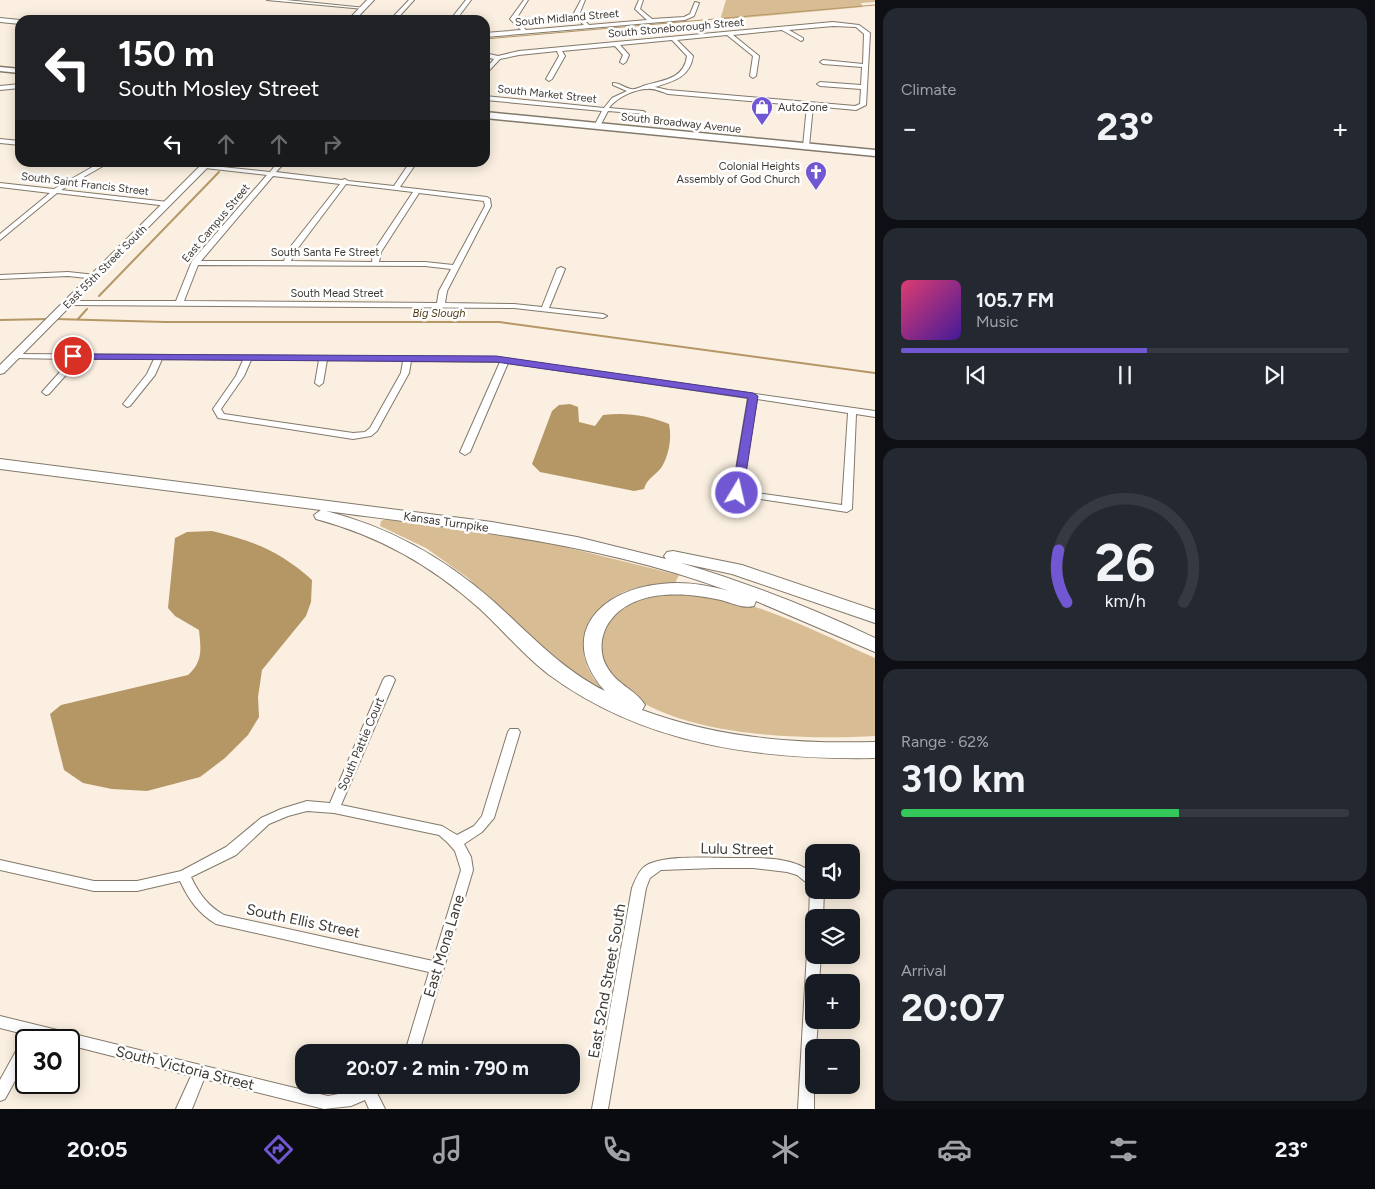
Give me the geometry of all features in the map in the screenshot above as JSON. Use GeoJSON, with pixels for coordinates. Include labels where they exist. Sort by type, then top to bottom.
{"type":"FeatureCollection","features":[{"type":"Feature","properties":{"kind":"highway","name":"Kansas Turnpike"},"geometry":{"type":"LineString","coordinates":[[0,454],[495,518],[607,538],[673,556],[771,588],[875,633]]}},
{"type":"Feature","properties":{"kind":"highway","name":"Kansas Turnpike"},"geometry":{"type":"LineString","coordinates":[[0,464],[506,530],[593,546],[726,583],[812,617],[875,646]]}},
{"type":"Feature","properties":{"kind":"highway"},"geometry":{"type":"LineString","coordinates":[[179,487],[316,513],[370,529],[412,548],[472,593],[555,668],[616,706],[645,718],[710,738],[775,749],[810,752],[875,750]]}},
{"type":"Feature","properties":{"kind":"highway"},"geometry":{"type":"LineString","coordinates":[[673,556],[736,569],[875,617]]}},
{"type":"Feature","properties":{"kind":"highway"},"geometry":{"type":"LineString","coordinates":[[875,652],[802,619],[755,604],[701,591],[676,589],[646,592],[616,605],[604,615],[598,624],[591,651],[594,663],[603,680],[619,695],[652,713],[689,726],[735,737],[786,744],[875,744]]}},
{"type":"Feature","properties":{"kind":"main road"},"geometry":{"type":"LineString","coordinates":[[0,69],[15,70]]}},
{"type":"Feature","properties":{"kind":"main road","name":"South Broadway Avenue"},"geometry":{"type":"LineString","coordinates":[[490,115],[875,153]]}},
{"type":"Feature","properties":{"kind":"street"},"geometry":{"type":"LineString","coordinates":[[269,0],[364,8]]}},
{"type":"Feature","properties":{"kind":"street"},"geometry":{"type":"LineString","coordinates":[[356,15],[372,0]]}},
{"type":"Feature","properties":{"kind":"street"},"geometry":{"type":"LineString","coordinates":[[398,15],[412,0]]}},
{"type":"Feature","properties":{"kind":"street"},"geometry":{"type":"LineString","coordinates":[[456,15],[469,0]]}},
{"type":"Feature","properties":{"kind":"street"},"geometry":{"type":"LineString","coordinates":[[524,32],[514,19],[526,0]]}},
{"type":"Feature","properties":{"kind":"street"},"geometry":{"type":"LineString","coordinates":[[583,0],[576,13],[588,26]]}},
{"type":"Feature","properties":{"kind":"street"},"geometry":{"type":"LineString","coordinates":[[641,0],[637,9],[651,21]]}},
{"type":"Feature","properties":{"kind":"street","name":"South Midland Street"},"geometry":{"type":"LineString","coordinates":[[490,35],[689,16],[694,12],[697,3]]}},
{"type":"Feature","properties":{"kind":"street"},"geometry":{"type":"LineString","coordinates":[[0,20],[15,22]]}},
{"type":"Feature","properties":{"kind":"street"},"geometry":{"type":"LineString","coordinates":[[857,26],[866,22]]}},
{"type":"Feature","properties":{"kind":"street","name":"South Stoneborough Street"},"geometry":{"type":"LineString","coordinates":[[496,59],[519,53],[559,49],[834,24],[857,26]]}},
{"type":"Feature","properties":{"kind":"street"},"geometry":{"type":"LineString","coordinates":[[647,86],[665,92],[810,106],[856,108],[863,104],[867,33],[857,26]]}},
{"type":"Feature","properties":{"kind":"street"},"geometry":{"type":"LineString","coordinates":[[784,29],[802,39]]}},
{"type":"Feature","properties":{"kind":"street"},"geometry":{"type":"LineString","coordinates":[[729,34],[756,56],[753,76]]}},
{"type":"Feature","properties":{"kind":"street"},"geometry":{"type":"LineString","coordinates":[[597,126],[613,100],[630,91],[674,79],[687,70],[690,60],[689,54],[673,39]]}},
{"type":"Feature","properties":{"kind":"street"},"geometry":{"type":"LineString","coordinates":[[616,44],[626,55],[623,62]]}},
{"type":"Feature","properties":{"kind":"street"},"geometry":{"type":"LineString","coordinates":[[548,79],[562,56],[559,49]]}},
{"type":"Feature","properties":{"kind":"street"},"geometry":{"type":"LineString","coordinates":[[490,58],[496,59],[490,67]]}},
{"type":"Feature","properties":{"kind":"street"},"geometry":{"type":"LineString","coordinates":[[822,62],[866,66]]}},
{"type":"Feature","properties":{"kind":"street"},"geometry":{"type":"LineString","coordinates":[[615,84],[630,91]]}},
{"type":"Feature","properties":{"kind":"street"},"geometry":{"type":"LineString","coordinates":[[820,84],[864,87]]}},
{"type":"Feature","properties":{"kind":"street"},"geometry":{"type":"LineString","coordinates":[[0,88],[15,86]]}},
{"type":"Feature","properties":{"kind":"street","name":"South Market Street"},"geometry":{"type":"LineString","coordinates":[[490,98],[643,113]]}},
{"type":"Feature","properties":{"kind":"street"},"geometry":{"type":"LineString","coordinates":[[806,146],[810,106]]}},
{"type":"Feature","properties":{"kind":"street"},"geometry":{"type":"LineString","coordinates":[[0,141],[15,142]]}},
{"type":"Feature","properties":{"kind":"street"},"geometry":{"type":"LineString","coordinates":[[0,238],[55,191],[98,167]]}},
{"type":"Feature","properties":{"kind":"street","name":"East 55th Street South"},"geometry":{"type":"LineString","coordinates":[[0,371],[69,305],[204,167]]}},
{"type":"Feature","properties":{"kind":"street"},"geometry":{"type":"LineString","coordinates":[[226,167],[487,199],[488,206],[442,290],[441,305]]}},
{"type":"Feature","properties":{"kind":"street","name":"East Campus Street"},"geometry":{"type":"LineString","coordinates":[[179,304],[195,263],[278,167]]}},
{"type":"Feature","properties":{"kind":"street"},"geometry":{"type":"LineString","coordinates":[[396,187],[410,167]]}},
{"type":"Feature","properties":{"kind":"street"},"geometry":{"type":"LineString","coordinates":[[287,263],[291,252],[345,182]]}},
{"type":"Feature","properties":{"kind":"street","name":"South Saint Francis Street"},"geometry":{"type":"LineString","coordinates":[[0,185],[168,204]]}},
{"type":"Feature","properties":{"kind":"street"},"geometry":{"type":"LineString","coordinates":[[375,264],[377,252],[418,190]]}},
{"type":"Feature","properties":{"kind":"street","name":"South Santa Fe Street"},"geometry":{"type":"LineString","coordinates":[[195,263],[456,266]]}},
{"type":"Feature","properties":{"kind":"street"},"geometry":{"type":"LineString","coordinates":[[545,308],[561,270]]}},
{"type":"Feature","properties":{"kind":"street"},"geometry":{"type":"LineString","coordinates":[[0,277],[68,274],[96,277]]}},
{"type":"Feature","properties":{"kind":"street","name":"South Mead Street"},"geometry":{"type":"LineString","coordinates":[[69,305],[441,305],[545,308],[603,316]]}},
{"type":"Feature","properties":{"kind":"street"},"geometry":{"type":"LineString","coordinates":[[15,356],[505,360],[875,414]]}},
{"type":"Feature","properties":{"kind":"street"},"geometry":{"type":"LineString","coordinates":[[46,392],[62,374],[73,356]]}},
{"type":"Feature","properties":{"kind":"street"},"geometry":{"type":"LineString","coordinates":[[126,404],[151,375],[159,357]]}},
{"type":"Feature","properties":{"kind":"street"},"geometry":{"type":"LineString","coordinates":[[248,357],[240,376],[217,409],[220,416],[353,436],[366,434],[374,429],[405,373],[407,358]]}},
{"type":"Feature","properties":{"kind":"street"},"geometry":{"type":"LineString","coordinates":[[319,384],[323,358]]}},
{"type":"Feature","properties":{"kind":"street"},"geometry":{"type":"LineString","coordinates":[[465,452],[505,360]]}},
{"type":"Feature","properties":{"kind":"street"},"geometry":{"type":"LineString","coordinates":[[753,396],[737,493],[847,509],[852,411]]}},
{"type":"Feature","properties":{"kind":"street","name":"South Pattie Court"},"geometry":{"type":"LineString","coordinates":[[334,808],[389,680]]}},
{"type":"Feature","properties":{"kind":"street"},"geometry":{"type":"LineString","coordinates":[[0,865],[94,886],[137,886],[184,875],[231,851],[265,821],[285,812],[308,806],[334,808],[442,831],[458,841],[478,829],[488,818],[514,732]]}},
{"type":"Feature","properties":{"kind":"street","name":"East Mona Lane"},"geometry":{"type":"LineString","coordinates":[[414,1044],[467,870],[465,855],[458,841]]}},
{"type":"Feature","properties":{"kind":"street","name":"Lulu Street"},"geometry":{"type":"LineString","coordinates":[[656,866],[666,864],[781,866],[797,869],[805,873]]}},
{"type":"Feature","properties":{"kind":"street","name":"East 52nd Street South"},"geometry":{"type":"LineString","coordinates":[[600,1109],[639,888],[647,871],[656,866]]}},
{"type":"Feature","properties":{"kind":"street","name":"South Ellis Street"},"geometry":{"type":"LineString","coordinates":[[184,875],[197,903],[208,913],[221,920],[437,968]]}},
{"type":"Feature","properties":{"kind":"street"},"geometry":{"type":"LineString","coordinates":[[806,1109],[813,964]]}},
{"type":"Feature","properties":{"kind":"street","name":"South Victoria Street"},"geometry":{"type":"LineString","coordinates":[[0,1022],[18,1029]]}},
{"type":"Feature","properties":{"kind":"street","name":"South Victoria Street"},"geometry":{"type":"LineString","coordinates":[[80,1045],[328,1103],[351,1099],[361,1094]]}},
{"type":"Feature","properties":{"kind":"street"},"geometry":{"type":"LineString","coordinates":[[0,1094],[15,1067]]}},
{"type":"Feature","properties":{"kind":"street"},"geometry":{"type":"LineString","coordinates":[[184,1109],[200,1072]]}},
{"type":"Feature","properties":{"kind":"street"},"geometry":{"type":"LineString","coordinates":[[375,1094],[377,1109]]}},
{"type":"Feature","properties":{"kind":"shaded area"},"geometry":{"type":"Polygon","coordinates":[[[726,0],[875,0],[875,2],[861,3],[863,7],[720,20],[726,0]]]}},
{"type":"Feature","properties":{"kind":"shaded area"},"geometry":{"type":"Polygon","coordinates":[[[570,404],[578,407],[579,422],[595,426],[603,415],[620,414],[645,416],[669,424],[670,441],[666,458],[661,468],[649,480],[644,489],[634,491],[540,472],[532,464],[552,411],[559,405],[570,404]]]}},
{"type":"Feature","properties":{"kind":"shaded area"},"geometry":{"type":"Polygon","coordinates":[[[386,519],[549,543],[679,575],[675,583],[644,586],[626,591],[612,598],[600,608],[591,620],[584,646],[585,660],[591,674],[601,687],[599,689],[568,670],[498,608],[468,578],[426,548],[380,526],[381,521],[386,519]]]}},
{"type":"Feature","properties":{"kind":"shaded area"},"geometry":{"type":"Polygon","coordinates":[[[212,531],[265,548],[289,562],[312,580],[311,602],[306,616],[262,670],[258,697],[259,717],[248,735],[225,758],[200,777],[147,791],[112,789],[83,783],[64,770],[50,714],[61,705],[188,675],[193,670],[200,655],[199,630],[175,616],[168,608],[175,538],[187,532],[212,531]]]}},
{"type":"Feature","properties":{"kind":"shaded area"},"geometry":{"type":"Polygon","coordinates":[[[659,594],[714,597],[751,605],[805,626],[875,658],[875,736],[812,737],[737,731],[700,724],[666,714],[637,699],[604,668],[600,639],[615,615],[621,610],[659,594]]]}},
{"type":"Feature","properties":{"kind":"waterway"},"geometry":{"type":"LineString","coordinates":[[490,39],[875,5]]}},
{"type":"Feature","properties":{"kind":"waterway"},"geometry":{"type":"LineString","coordinates":[[99,296],[219,172]]}},
{"type":"Feature","properties":{"kind":"waterway"},"geometry":{"type":"LineString","coordinates":[[78,319],[87,309]]}},
{"type":"Feature","properties":{"kind":"waterway","name":"Big Slough"},"geometry":{"type":"LineString","coordinates":[[0,320],[49,319]]}},
{"type":"Feature","properties":{"kind":"waterway","name":"Big Slough"},"geometry":{"type":"LineString","coordinates":[[55,319],[165,322],[499,322],[875,373]]}},
{"type":"Feature","properties":{"kind":"place","name":"AutoZone"},"geometry":{"type":"Point","coordinates":[762,126]}},
{"type":"Feature","properties":{"kind":"place","name":"Colonial Heights Assembly of God Church"},"geometry":{"type":"Point","coordinates":[816,191]}},
{"type":"Feature","properties":{"kind":"route"},"geometry":{"type":"LineString","coordinates":[[73,356],[496,359],[753,396],[737,493]]}}]}
